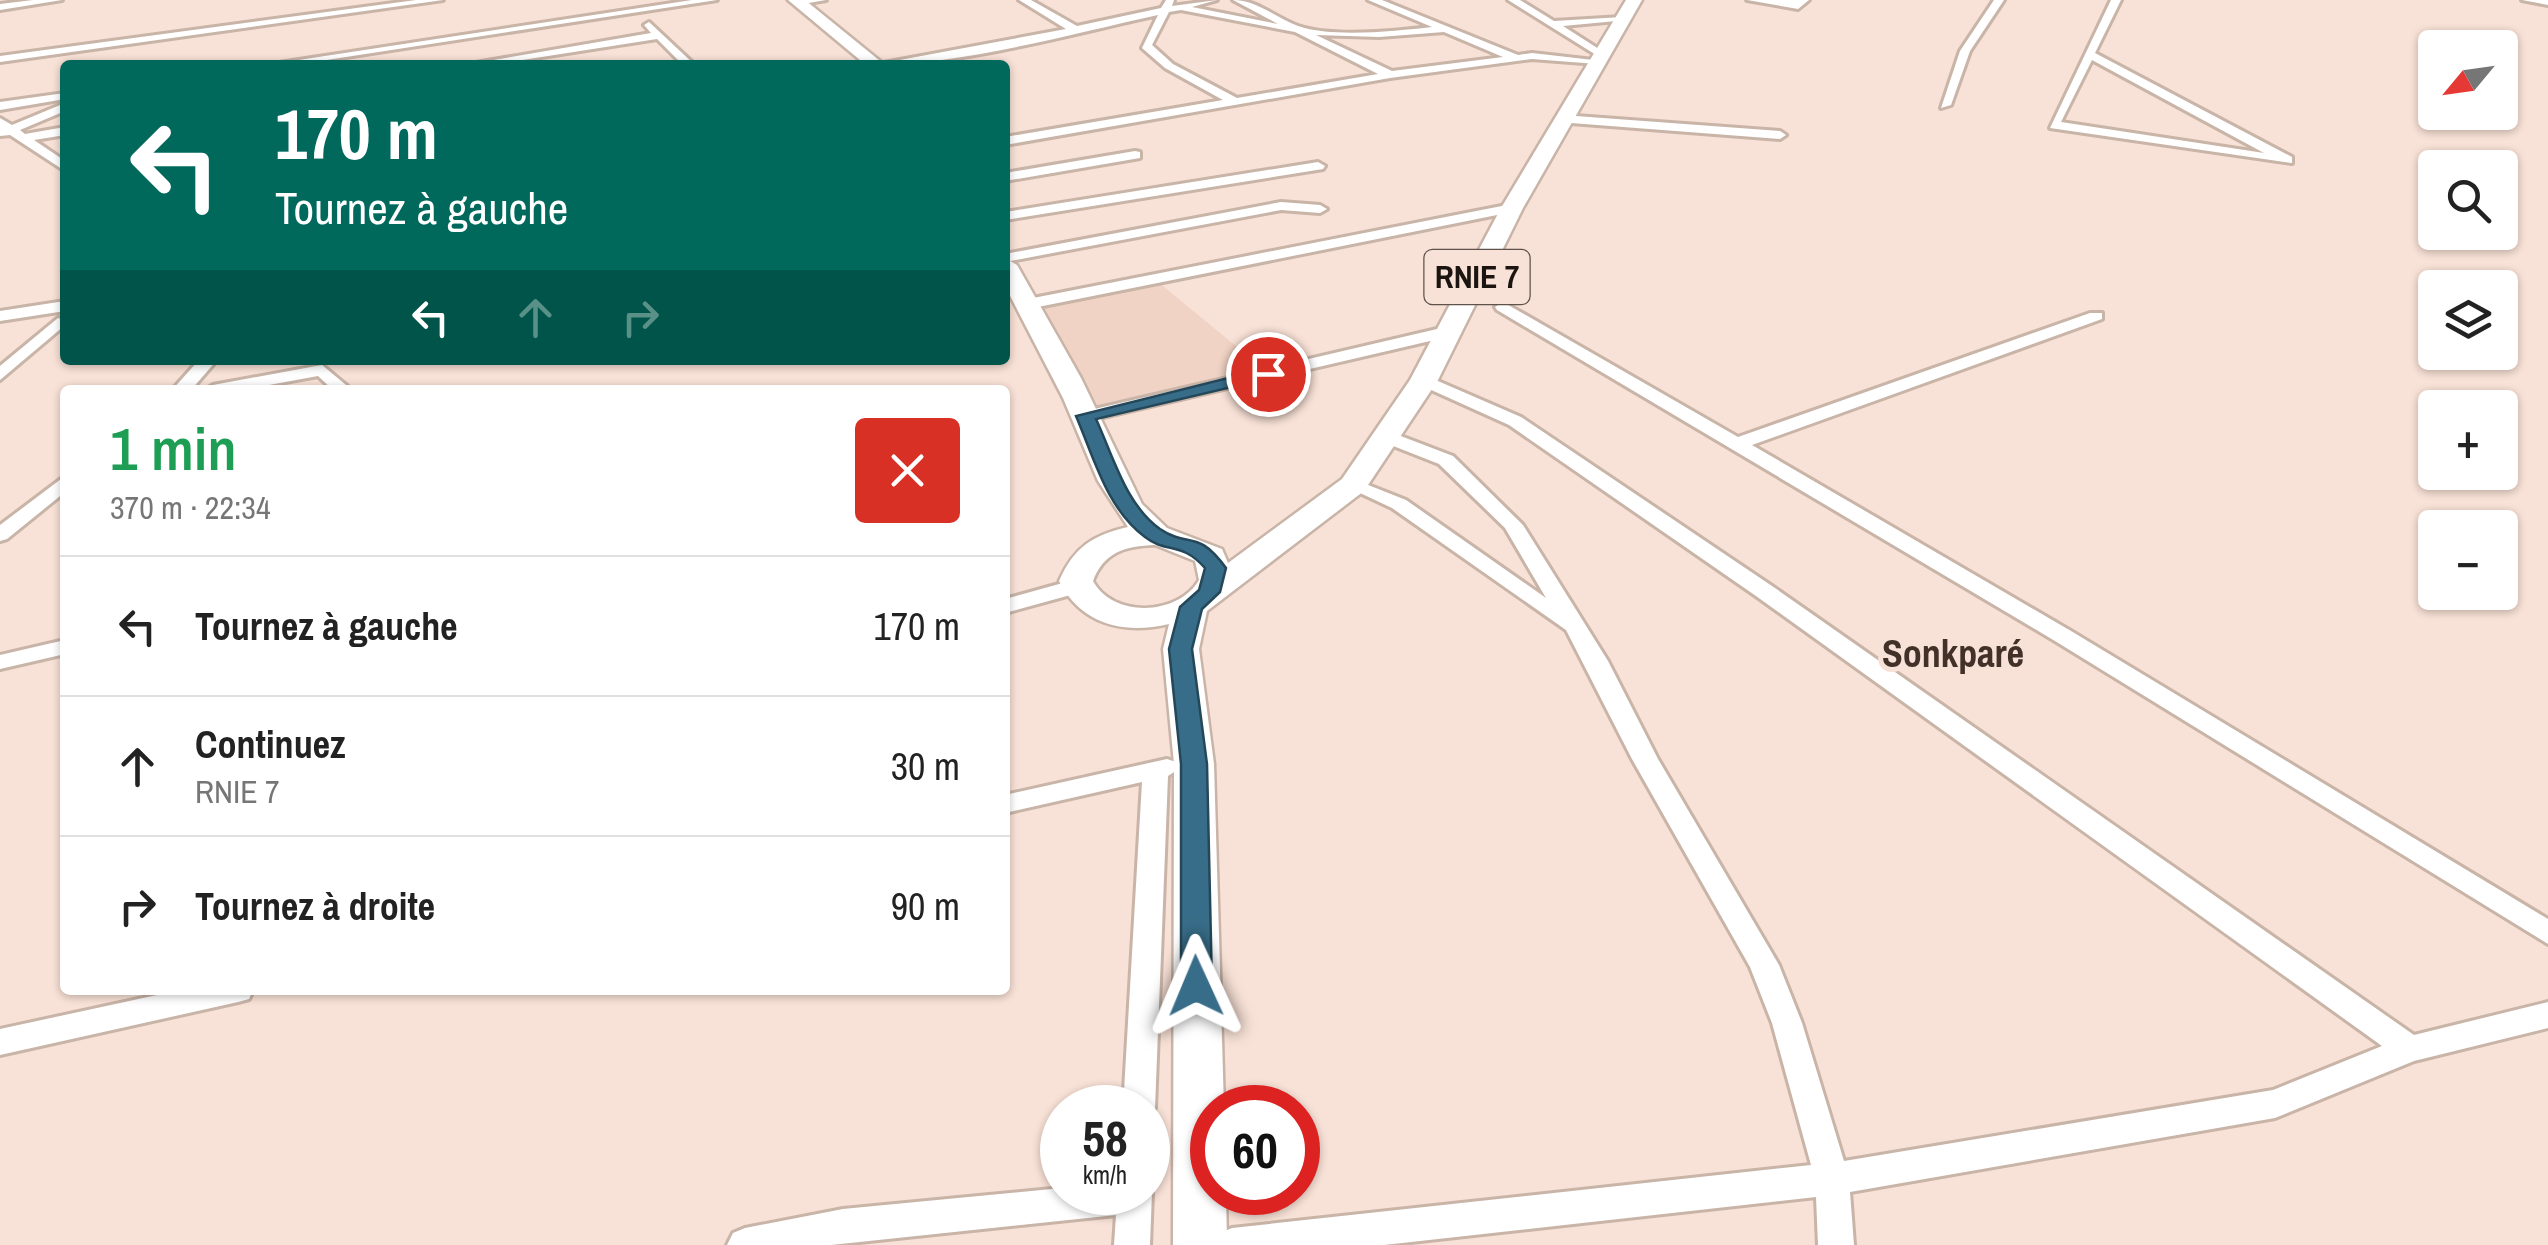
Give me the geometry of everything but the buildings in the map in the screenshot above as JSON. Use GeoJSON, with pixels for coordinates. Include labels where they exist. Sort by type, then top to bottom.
{"type":"FeatureCollection","features":[{"type":"Feature","properties":{"kind":"main road"},"geometry":{"type":"LineString","coordinates":[[794,1],[859,60]]}},
{"type":"Feature","properties":{"kind":"main road"},"geometry":{"type":"LineString","coordinates":[[794,1],[871,60]]}},
{"type":"Feature","properties":{"kind":"main road","name":"RNIE 7"},"geometry":{"type":"LineString","coordinates":[[1294,532],[1353,485],[1424,380],[1512,208],[1628,10]]}},
{"type":"Feature","properties":{"kind":"main road"},"geometry":{"type":"LineString","coordinates":[[1017,296],[1086,416],[1128,510],[1156,536]]}},
{"type":"Feature","properties":{"kind":"main road"},"geometry":{"type":"LineString","coordinates":[[1017,296],[1069,437],[1114,524],[1104,546],[1079,568],[1077,586],[1092,605],[1131,618],[1173,614],[1200,600],[1294,532]]}},
{"type":"Feature","properties":{"kind":"main road"},"geometry":{"type":"LineString","coordinates":[[1104,546],[1156,536],[1198,547],[1248,544],[1294,532]]}},
{"type":"Feature","properties":{"kind":"main road"},"geometry":{"type":"LineString","coordinates":[[1198,547],[1216,568],[1181,649],[1188,695],[1175,767],[1200,1245]]}},
{"type":"Feature","properties":{"kind":"main road"},"geometry":{"type":"LineString","coordinates":[[1131,618],[1168,658],[1188,695]]}},
{"type":"Feature","properties":{"kind":"street"},"geometry":{"type":"LineString","coordinates":[[0,6],[57,0]]}},
{"type":"Feature","properties":{"kind":"street"},"geometry":{"type":"LineString","coordinates":[[0,61],[438,0]]}},
{"type":"Feature","properties":{"kind":"street"},"geometry":{"type":"LineString","coordinates":[[624,0],[682,60]]}},
{"type":"Feature","properties":{"kind":"street"},"geometry":{"type":"LineString","coordinates":[[306,60],[712,0]]}},
{"type":"Feature","properties":{"kind":"street"},"geometry":{"type":"LineString","coordinates":[[794,1],[821,0]]}},
{"type":"Feature","properties":{"kind":"street"},"geometry":{"type":"LineString","coordinates":[[1024,0],[1076,30]]}},
{"type":"Feature","properties":{"kind":"street"},"geometry":{"type":"LineString","coordinates":[[905,60],[1076,30],[1169,6],[1212,0]]}},
{"type":"Feature","properties":{"kind":"street"},"geometry":{"type":"LineString","coordinates":[[1238,0],[1390,75]]}},
{"type":"Feature","properties":{"kind":"street"},"geometry":{"type":"LineString","coordinates":[[1373,0],[1518,58]]}},
{"type":"Feature","properties":{"kind":"street"},"geometry":{"type":"LineString","coordinates":[[1513,0],[1599,58]]}},
{"type":"Feature","properties":{"kind":"street"},"geometry":{"type":"LineString","coordinates":[[1752,0],[1798,6],[1804,0]]}},
{"type":"Feature","properties":{"kind":"street"},"geometry":{"type":"LineString","coordinates":[[1945,105],[1965,51],[2000,0]]}},
{"type":"Feature","properties":{"kind":"street"},"geometry":{"type":"LineString","coordinates":[[2089,54],[2287,160],[2054,125],[2089,54],[2116,0]]}},
{"type":"Feature","properties":{"kind":"street"},"geometry":{"type":"LineString","coordinates":[[2527,0],[2548,2]]}},
{"type":"Feature","properties":{"kind":"street"},"geometry":{"type":"LineString","coordinates":[[1169,6],[1309,33],[1444,29]]}},
{"type":"Feature","properties":{"kind":"street"},"geometry":{"type":"LineString","coordinates":[[1169,6],[1146,41],[1149,51],[1234,101]]}},
{"type":"Feature","properties":{"kind":"street"},"geometry":{"type":"LineString","coordinates":[[1553,24],[1628,10]]}},
{"type":"Feature","properties":{"kind":"street"},"geometry":{"type":"LineString","coordinates":[[502,60],[660,35]]}},
{"type":"Feature","properties":{"kind":"street"},"geometry":{"type":"LineString","coordinates":[[375,50],[384,60]]}},
{"type":"Feature","properties":{"kind":"street"},"geometry":{"type":"LineString","coordinates":[[1010,140],[1390,75],[1518,58],[1599,58]]}},
{"type":"Feature","properties":{"kind":"street"},"geometry":{"type":"LineString","coordinates":[[0,106],[60,97]]}},
{"type":"Feature","properties":{"kind":"street"},"geometry":{"type":"LineString","coordinates":[[0,135],[60,109]]}},
{"type":"Feature","properties":{"kind":"street"},"geometry":{"type":"LineString","coordinates":[[1562,120],[1780,135]]}},
{"type":"Feature","properties":{"kind":"street"},"geometry":{"type":"LineString","coordinates":[[0,122],[28,137],[60,163]]}},
{"type":"Feature","properties":{"kind":"street"},"geometry":{"type":"LineString","coordinates":[[28,137],[60,132]]}},
{"type":"Feature","properties":{"kind":"street"},"geometry":{"type":"LineString","coordinates":[[1010,176],[1135,155]]}},
{"type":"Feature","properties":{"kind":"street"},"geometry":{"type":"LineString","coordinates":[[1010,215],[1318,166]]}},
{"type":"Feature","properties":{"kind":"street"},"geometry":{"type":"LineString","coordinates":[[1010,261],[1280,206],[1320,209]]}},
{"type":"Feature","properties":{"kind":"street"},"geometry":{"type":"LineString","coordinates":[[1017,296],[1512,208]]}},
{"type":"Feature","properties":{"kind":"street"},"geometry":{"type":"LineString","coordinates":[[0,316],[60,307]]}},
{"type":"Feature","properties":{"kind":"street"},"geometry":{"type":"LineString","coordinates":[[1503,307],[1740,443],[2307,783],[2548,934]]}},
{"type":"Feature","properties":{"kind":"street"},"geometry":{"type":"LineString","coordinates":[[1740,443],[2096,316]]}},
{"type":"Feature","properties":{"kind":"street"},"geometry":{"type":"LineString","coordinates":[[0,375],[58,324]]}},
{"type":"Feature","properties":{"kind":"street"},"geometry":{"type":"LineString","coordinates":[[1086,416],[1450,331]]}},
{"type":"Feature","properties":{"kind":"street"},"geometry":{"type":"LineString","coordinates":[[185,385],[203,365]]}},
{"type":"Feature","properties":{"kind":"street"},"geometry":{"type":"LineString","coordinates":[[246,385],[322,370],[338,385]]}},
{"type":"Feature","properties":{"kind":"street"},"geometry":{"type":"LineString","coordinates":[[1424,380],[1515,421],[1764,591],[2410,1049]]}},
{"type":"Feature","properties":{"kind":"street"},"geometry":{"type":"LineString","coordinates":[[1385,436],[1446,460],[1464,473],[1528,547],[1571,626],[1596,661],[1646,759],[1764,965],[1787,1023],[1832,1179],[1836,1245]]}},
{"type":"Feature","properties":{"kind":"street"},"geometry":{"type":"LineString","coordinates":[[1353,485],[1399,504],[1571,626]]}},
{"type":"Feature","properties":{"kind":"street"},"geometry":{"type":"LineString","coordinates":[[0,535],[60,486]]}},
{"type":"Feature","properties":{"kind":"street"},"geometry":{"type":"LineString","coordinates":[[1010,605],[1077,586]]}},
{"type":"Feature","properties":{"kind":"street"},"geometry":{"type":"LineString","coordinates":[[0,662],[60,647]]}},
{"type":"Feature","properties":{"kind":"street"},"geometry":{"type":"LineString","coordinates":[[1010,803],[1175,767],[1141,1085]]}},
{"type":"Feature","properties":{"kind":"street"},"geometry":{"type":"LineString","coordinates":[[0,1042],[215,995]]}},
{"type":"Feature","properties":{"kind":"street"},"geometry":{"type":"LineString","coordinates":[[1232,1245],[1832,1179],[2274,1104],[2410,1049],[2548,1015]]}},
{"type":"Feature","properties":{"kind":"street"},"geometry":{"type":"LineString","coordinates":[[744,1245],[843,1226],[1040,1205]]}},
{"type":"Feature","properties":{"kind":"street"},"geometry":{"type":"LineString","coordinates":[[1132,1245],[1133,1215]]}},
{"type":"Feature","properties":{"kind":"shaded area"},"geometry":{"type":"Polygon","coordinates":[[[1158,282],[1265,370],[1097,409],[1041,306],[1158,282]]]}},
{"type":"Feature","properties":{"kind":"district","name":"Sonkparé"},"geometry":{"type":"Point","coordinates":[1953,654]}},
{"type":"Feature","properties":{"kind":"route"},"geometry":{"type":"LineString","coordinates":[[1196,986],[1194,764],[1181,649],[1191,607],[1209,592],[1216,580],[1216,568],[1210,556],[1198,547],[1156,536],[1139,523],[1114,486],[1086,416],[1268,374]]}}]}
